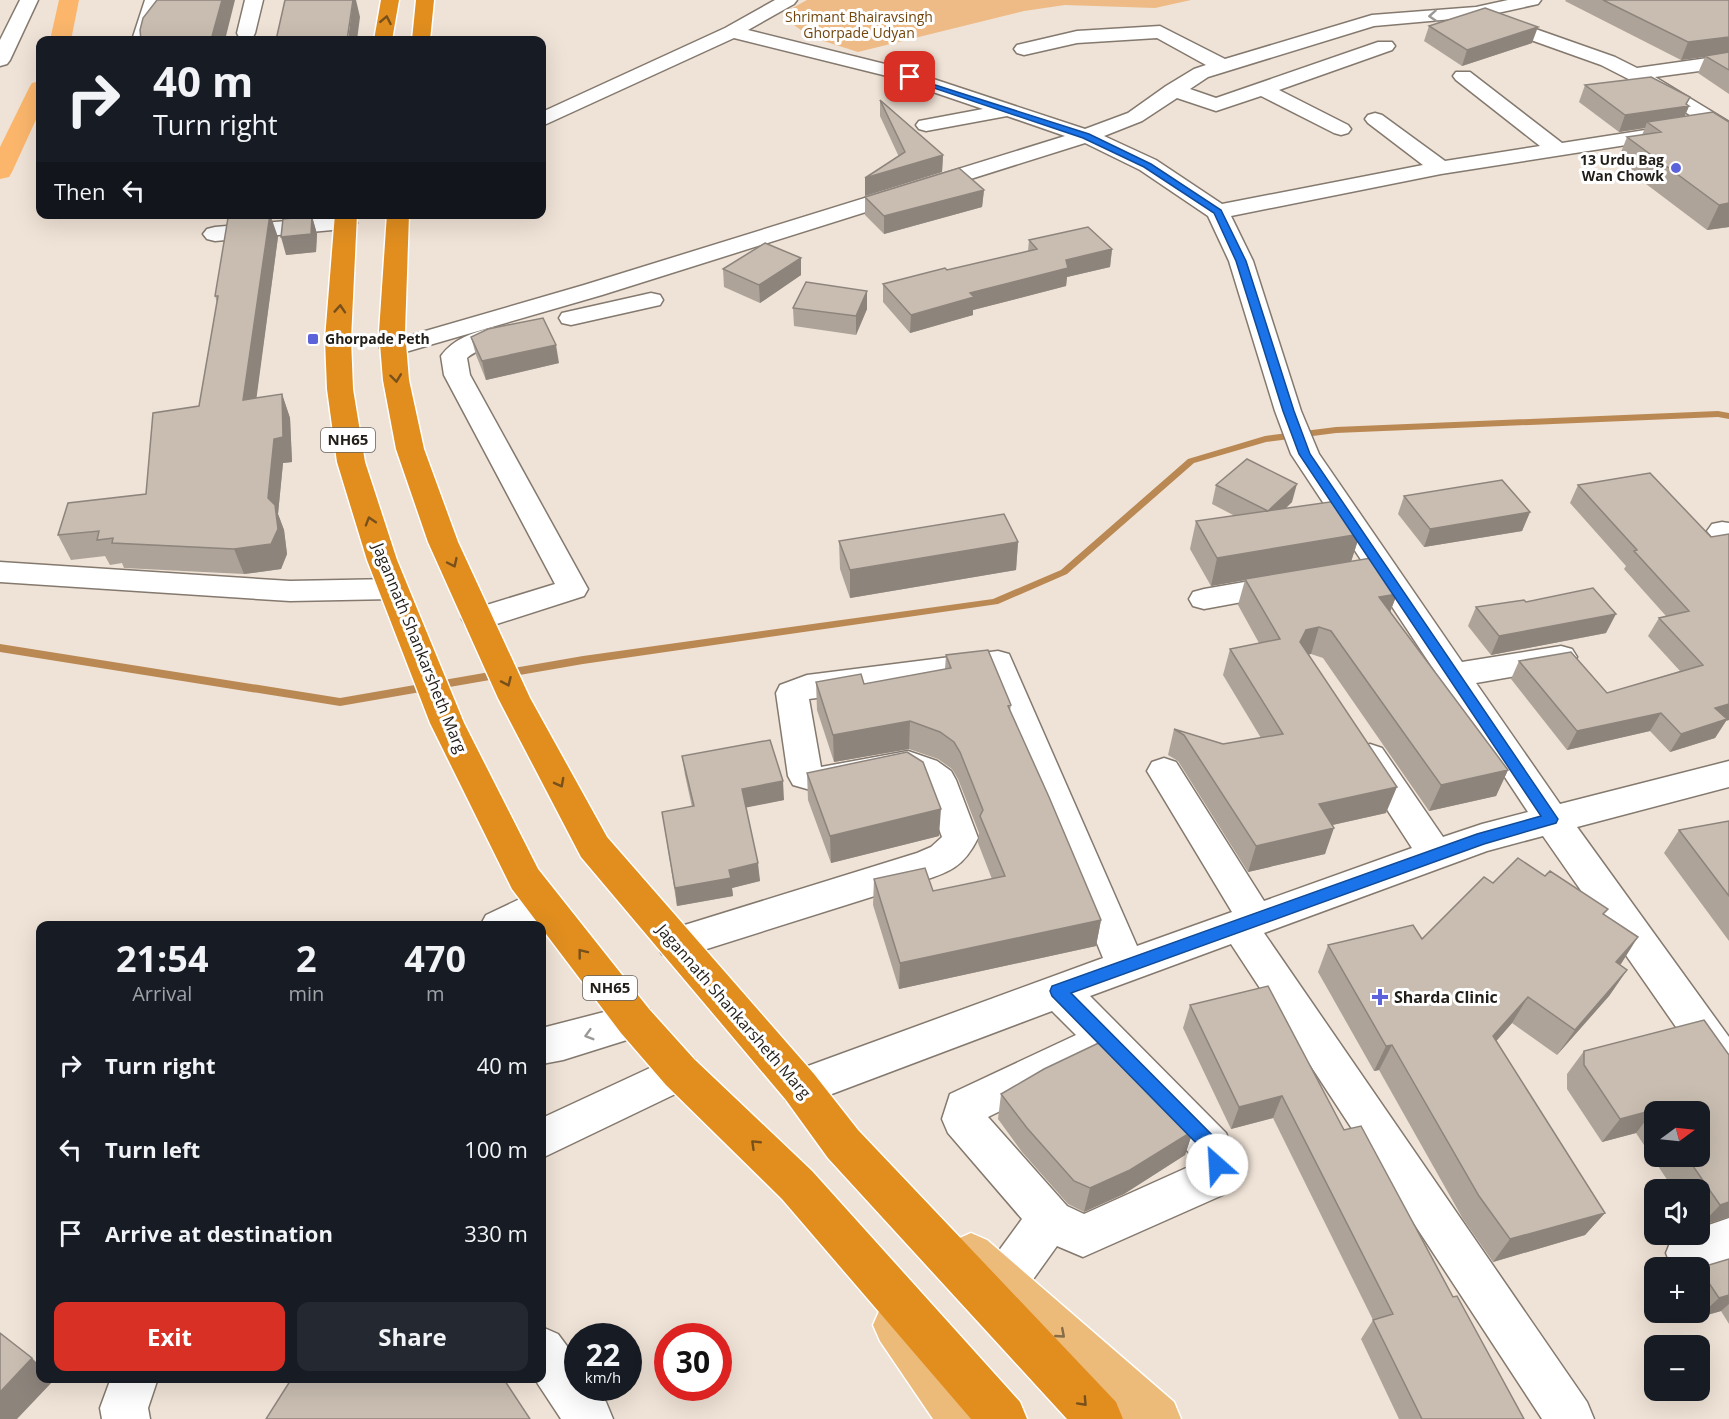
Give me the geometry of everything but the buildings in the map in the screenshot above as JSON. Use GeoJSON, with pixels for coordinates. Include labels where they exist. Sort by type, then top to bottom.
{"type":"FeatureCollection","features":[{"type":"Feature","properties":{"kind":"highway"},"geometry":{"type":"LineString","coordinates":[[383,36],[390,0]]}},
{"type":"Feature","properties":{"kind":"highway"},"geometry":{"type":"LineString","coordinates":[[421,36],[425,0]]}},
{"type":"Feature","properties":{"kind":"highway","name":"Jagannath Shankarsheth Marg"},"geometry":{"type":"LineString","coordinates":[[346,219],[338,339],[340,389],[351,462],[382,560],[447,723],[525,879],[635,1021],[680,1072],[798,1185],[1003,1419]]}},
{"type":"Feature","properties":{"kind":"highway","name":"Jagannath Shankarsheth Marg"},"geometry":{"type":"LineString","coordinates":[[398,219],[393,348],[396,380],[410,449],[444,542],[514,698],[594,847],[800,1087],[843,1143],[1099,1419]]}},
{"type":"Feature","properties":{"kind":"main road","name":"Jagannath Shankarsheth Marg"},"geometry":{"type":"LineString","coordinates":[[843,1143],[1157,1419]]}},
{"type":"Feature","properties":{"kind":"main road","name":"Jagannath Shankarsheth Marg"},"geometry":{"type":"LineString","coordinates":[[798,1185],[962,1419]]}},
{"type":"Feature","properties":{"kind":"street"},"geometry":{"type":"LineString","coordinates":[[0,60],[29,0]]}},
{"type":"Feature","properties":{"kind":"street"},"geometry":{"type":"LineString","coordinates":[[142,36],[154,0]]}},
{"type":"Feature","properties":{"kind":"street"},"geometry":{"type":"LineString","coordinates":[[246,33],[254,0]]}},
{"type":"Feature","properties":{"kind":"street"},"geometry":{"type":"LineString","coordinates":[[393,348],[593,290],[1086,136],[1135,117],[1201,73],[1370,11],[1476,13],[1532,0]]}},
{"type":"Feature","properties":{"kind":"street"},"geometry":{"type":"LineString","coordinates":[[546,118],[732,32],[779,1]]}},
{"type":"Feature","properties":{"kind":"street"},"geometry":{"type":"LineString","coordinates":[[1476,13],[1608,61],[1635,74],[1725,128]]}},
{"type":"Feature","properties":{"kind":"street"},"geometry":{"type":"LineString","coordinates":[[732,32],[890,71],[1086,136],[1148,165],[1218,212],[1241,261],[1288,411],[1305,454],[1551,819],[1729,1070]]}},
{"type":"Feature","properties":{"kind":"street"},"geometry":{"type":"LineString","coordinates":[[1024,49],[1077,37],[1160,32],[1223,66]]}},
{"type":"Feature","properties":{"kind":"street"},"geometry":{"type":"LineString","coordinates":[[1173,90],[1216,105],[1385,46]]}},
{"type":"Feature","properties":{"kind":"street"},"geometry":{"type":"LineString","coordinates":[[1635,74],[1729,61]]}},
{"type":"Feature","properties":{"kind":"street"},"geometry":{"type":"LineString","coordinates":[[1463,76],[1558,150]]}},
{"type":"Feature","properties":{"kind":"street"},"geometry":{"type":"LineString","coordinates":[[1263,89],[1341,129]]}},
{"type":"Feature","properties":{"kind":"street"},"geometry":{"type":"LineString","coordinates":[[926,124],[1008,110]]}},
{"type":"Feature","properties":{"kind":"street"},"geometry":{"type":"LineString","coordinates":[[1375,119],[1441,168]]}},
{"type":"Feature","properties":{"kind":"street"},"geometry":{"type":"LineString","coordinates":[[1218,212],[1441,168],[1725,128]]}},
{"type":"Feature","properties":{"kind":"street"},"geometry":{"type":"LineString","coordinates":[[214,234],[346,219]]}},
{"type":"Feature","properties":{"kind":"street"},"geometry":{"type":"LineString","coordinates":[[481,625],[573,589],[457,375],[454,356],[467,344],[494,335],[651,300]]}},
{"type":"Feature","properties":{"kind":"street"},"geometry":{"type":"LineString","coordinates":[[1348,575],[1382,569]]}},
{"type":"Feature","properties":{"kind":"street"},"geometry":{"type":"LineString","coordinates":[[0,572],[290,591],[393,589]]}},
{"type":"Feature","properties":{"kind":"street"},"geometry":{"type":"LineString","coordinates":[[1204,599],[1315,580]]}},
{"type":"Feature","properties":{"kind":"street"},"geometry":{"type":"LineString","coordinates":[[1453,675],[1568,656]]}},
{"type":"Feature","properties":{"kind":"street"},"geometry":{"type":"LineString","coordinates":[[675,943],[919,867],[939,860],[955,849],[960,838],[939,780],[925,770],[908,764],[821,780],[805,776],[792,693],[807,687],[998,662],[1126,966]]}},
{"type":"Feature","properties":{"kind":"street"},"geometry":{"type":"LineString","coordinates":[[1350,727],[1436,855]]}},
{"type":"Feature","properties":{"kind":"street"},"geometry":{"type":"LineString","coordinates":[[1164,771],[1247,923],[1570,1419]]}},
{"type":"Feature","properties":{"kind":"street"},"geometry":{"type":"LineString","coordinates":[[800,1087],[1126,966],[1482,838],[1729,774]]}},
{"type":"Feature","properties":{"kind":"street"},"geometry":{"type":"LineString","coordinates":[[509,921],[543,903]]}},
{"type":"Feature","properties":{"kind":"street"},"geometry":{"type":"LineString","coordinates":[[1058,991],[1107,1039],[1211,1147],[1217,1165],[1209,1180],[1083,1236],[1052,1221],[963,1119],[964,1107],[1107,1039]]}},
{"type":"Feature","properties":{"kind":"street"},"geometry":{"type":"LineString","coordinates":[[546,1045],[635,1021]]}},
{"type":"Feature","properties":{"kind":"street"},"geometry":{"type":"LineString","coordinates":[[546,1137],[680,1072]]}},
{"type":"Feature","properties":{"kind":"street"},"geometry":{"type":"LineString","coordinates":[[1003,1283],[1036,1236],[1052,1221]]}},
{"type":"Feature","properties":{"kind":"street"},"geometry":{"type":"LineString","coordinates":[[1688,1253],[1729,1240]]}},
{"type":"Feature","properties":{"kind":"street"},"geometry":{"type":"LineString","coordinates":[[546,1356],[589,1419]]}},
{"type":"Feature","properties":{"kind":"street"},"geometry":{"type":"LineString","coordinates":[[126,1419],[124,1408],[133,1383]]}},
{"type":"Feature","properties":{"kind":"green space","name":"Shrimant Bhairavsingh Ghorpade Udyan"},"geometry":{"type":"Polygon","coordinates":[[[807,0],[1191,0],[1155,8],[1065,5],[1024,11],[858,52],[811,37],[791,23],[789,10],[807,0]]]}},
{"type":"Feature","properties":{"kind":"waterway"},"geometry":{"type":"LineString","coordinates":[[62,36],[69,0]]}},
{"type":"Feature","properties":{"kind":"waterway"},"geometry":{"type":"LineString","coordinates":[[0,172],[36,96]]}},
{"type":"Feature","properties":{"kind":"waterway"},"geometry":{"type":"LineString","coordinates":[[0,648],[340,702],[583,660],[995,602],[1064,572],[1191,461],[1265,439],[1336,430],[1718,414],[1729,416]]}},
{"type":"Feature","properties":{"kind":"place","name":"13 Urdu Bag Wan Chowk"},"geometry":{"type":"Point","coordinates":[1676,168]}},
{"type":"Feature","properties":{"kind":"place","name":"Ghorpade Peth"},"geometry":{"type":"Point","coordinates":[313,339]}},
{"type":"Feature","properties":{"kind":"place","name":"Sharda Clinic"},"geometry":{"type":"Point","coordinates":[1380,997]}},
{"type":"Feature","properties":{"kind":"route"},"geometry":{"type":"LineString","coordinates":[[910,77],[1086,136],[1148,165],[1218,212],[1241,261],[1288,411],[1305,454],[1551,819],[1482,838],[1058,991],[1211,1147],[1217,1165]]}}]}
